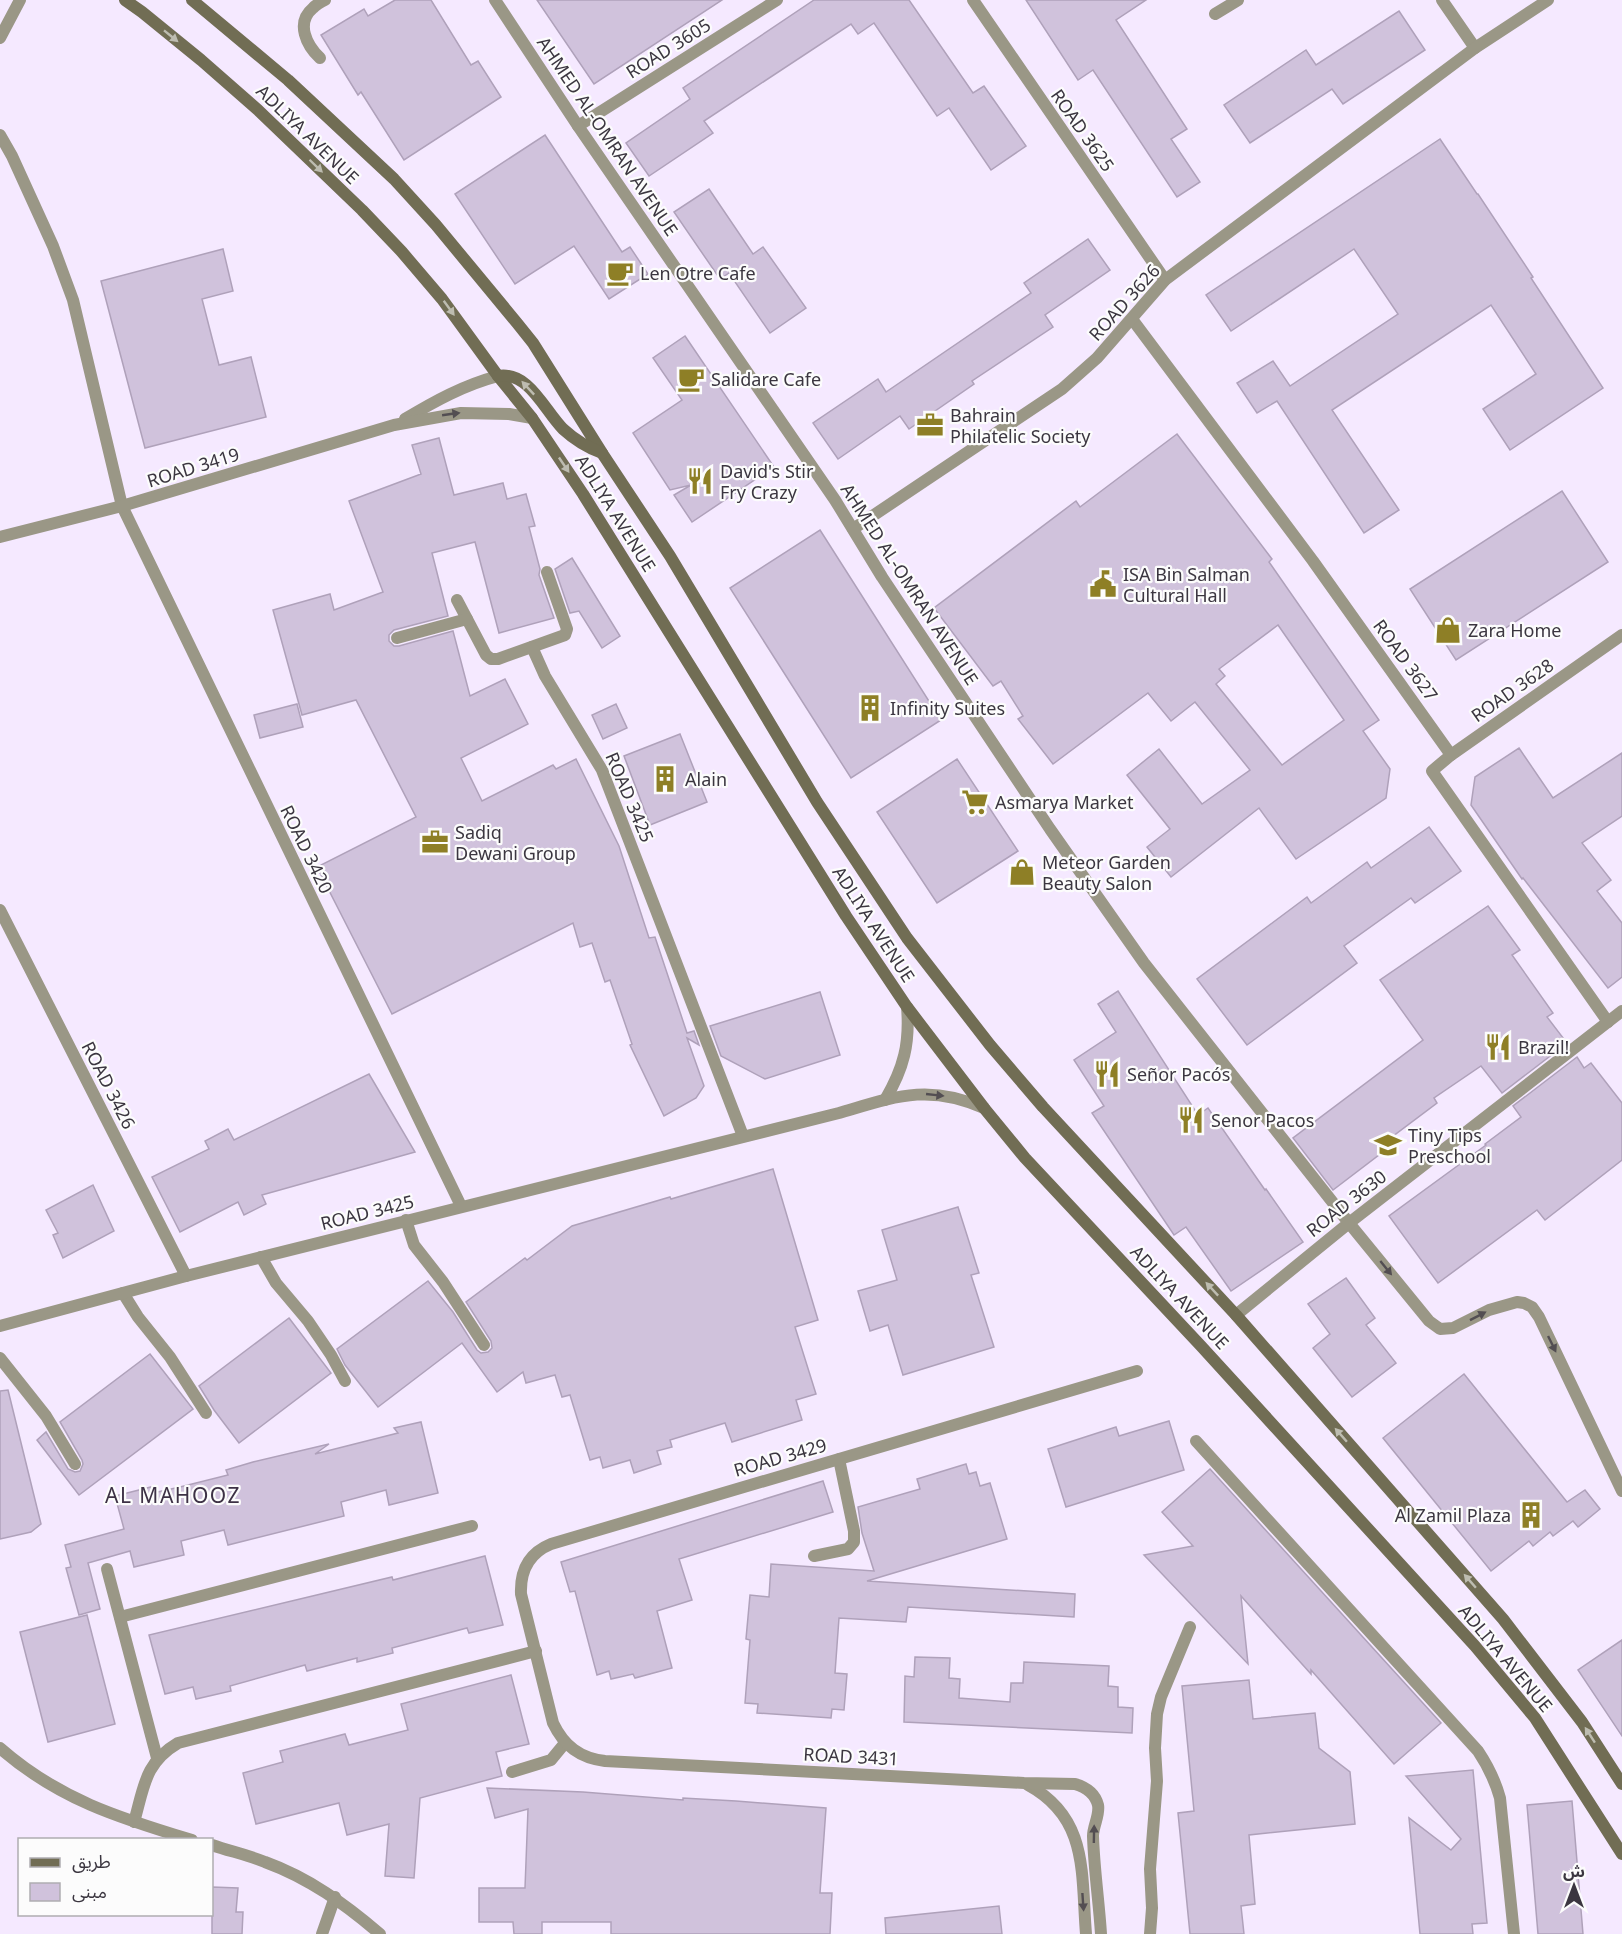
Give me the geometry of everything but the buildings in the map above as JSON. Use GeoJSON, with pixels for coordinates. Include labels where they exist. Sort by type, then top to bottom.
{"type":"FeatureCollection","features":[{"type":"Feature","properties":{"kind":"main road","name":"ADLIYA AVENUE"},"geometry":{"type":"LineString","coordinates":[[125,0],[201,60],[258,110],[362,210],[442,299],[532,418],[584,494],[846,916],[907,1006],[984,1108],[1025,1158],[1201,1346],[1475,1646],[1535,1718],[1622,1854]]}},
{"type":"Feature","properties":{"kind":"main road","name":"ADLIYA AVENUE"},"geometry":{"type":"LineString","coordinates":[[192,0],[288,80],[394,179],[475,271],[533,343],[670,556],[818,801],[907,938],[990,1046],[1043,1107],[1236,1315],[1503,1619],[1582,1722],[1622,1784]]}},
{"type":"Feature","properties":{"kind":"main road"},"geometry":{"type":"LineString","coordinates":[[498,376],[517,377],[525,383],[560,426],[572,437],[583,446],[602,453]]}},
{"type":"Feature","properties":{"kind":"street"},"geometry":{"type":"LineString","coordinates":[[0,38],[20,0]]}},
{"type":"Feature","properties":{"kind":"street"},"geometry":{"type":"LineString","coordinates":[[320,58],[310,50],[306,41],[305,22],[311,9],[325,0]]}},
{"type":"Feature","properties":{"kind":"street","name":"AHMED AL-OMRAN AVENUE"},"geometry":{"type":"LineString","coordinates":[[495,0],[578,126],[853,529],[888,586],[1050,829],[1144,963],[1429,1321],[1440,1329],[1453,1328],[1489,1310],[1508,1304],[1524,1303],[1532,1307],[1539,1317],[1622,1491]]}},
{"type":"Feature","properties":{"kind":"street","name":"ROAD 3605"},"geometry":{"type":"LineString","coordinates":[[578,126],[777,0]]}},
{"type":"Feature","properties":{"kind":"street","name":"ROAD 3625"},"geometry":{"type":"LineString","coordinates":[[973,0],[1165,280]]}},
{"type":"Feature","properties":{"kind":"street"},"geometry":{"type":"LineString","coordinates":[[1215,14],[1238,0]]}},
{"type":"Feature","properties":{"kind":"street"},"geometry":{"type":"LineString","coordinates":[[1442,0],[1475,48]]}},
{"type":"Feature","properties":{"kind":"street","name":"ROAD 3626"},"geometry":{"type":"LineString","coordinates":[[853,529],[1062,389],[1097,358],[1165,280],[1475,48],[1548,0]]}},
{"type":"Feature","properties":{"kind":"street","name":"ROAD 3420"},"geometry":{"type":"LineString","coordinates":[[0,135],[53,246],[73,300],[122,506],[461,1206]]}},
{"type":"Feature","properties":{"kind":"street","name":"ROAD 3627"},"geometry":{"type":"LineString","coordinates":[[1132,319],[1313,561],[1451,755]]}},
{"type":"Feature","properties":{"kind":"street","name":"ROAD 3419"},"geometry":{"type":"LineString","coordinates":[[394,425],[454,392],[476,382],[498,376]]}},
{"type":"Feature","properties":{"kind":"street","name":"ROAD 3419"},"geometry":{"type":"LineString","coordinates":[[0,537],[122,506],[394,425],[461,413],[508,414],[532,418]]}},
{"type":"Feature","properties":{"kind":"street"},"geometry":{"type":"LineString","coordinates":[[457,600],[486,655],[491,659],[498,659],[562,636],[567,629],[547,572]]}},
{"type":"Feature","properties":{"kind":"street"},"geometry":{"type":"LineString","coordinates":[[397,638],[468,620]]}},
{"type":"Feature","properties":{"kind":"street","name":"ROAD 3628"},"geometry":{"type":"LineString","coordinates":[[1451,755],[1622,635]]}},
{"type":"Feature","properties":{"kind":"street","name":"ROAD 3425"},"geometry":{"type":"LineString","coordinates":[[532,647],[544,676],[602,770],[743,1136]]}},
{"type":"Feature","properties":{"kind":"street"},"geometry":{"type":"LineString","coordinates":[[1451,755],[1431,771],[1608,1022]]}},
{"type":"Feature","properties":{"kind":"street","name":"ROAD 3426"},"geometry":{"type":"LineString","coordinates":[[0,910],[186,1276]]}},
{"type":"Feature","properties":{"kind":"street"},"geometry":{"type":"LineString","coordinates":[[885,1100],[903,1065],[909,1026],[907,1006]]}},
{"type":"Feature","properties":{"kind":"street","name":"ROAD 3630"},"geometry":{"type":"LineString","coordinates":[[1236,1315],[1349,1223],[1622,1011]]}},
{"type":"Feature","properties":{"kind":"street","name":"ROAD 3425"},"geometry":{"type":"LineString","coordinates":[[0,1326],[186,1276],[885,1100],[919,1093],[936,1094],[969,1101],[984,1108]]}},
{"type":"Feature","properties":{"kind":"street"},"geometry":{"type":"LineString","coordinates":[[406,1220],[414,1245],[443,1282],[484,1345]]}},
{"type":"Feature","properties":{"kind":"street"},"geometry":{"type":"LineString","coordinates":[[261,1257],[276,1283],[308,1321],[345,1381]]}},
{"type":"Feature","properties":{"kind":"street"},"geometry":{"type":"LineString","coordinates":[[123,1293],[138,1317],[170,1357],[206,1413]]}},
{"type":"Feature","properties":{"kind":"street"},"geometry":{"type":"LineString","coordinates":[[0,1358],[46,1416],[75,1464]]}},
{"type":"Feature","properties":{"kind":"street","name":"ROAD 3429"},"geometry":{"type":"LineString","coordinates":[[537,1651],[521,1594],[520,1581],[523,1569],[539,1549],[1137,1371]]}},
{"type":"Feature","properties":{"kind":"street"},"geometry":{"type":"LineString","coordinates":[[1196,1441],[1478,1750],[1495,1781],[1500,1798],[1514,1934]]}},
{"type":"Feature","properties":{"kind":"street"},"geometry":{"type":"LineString","coordinates":[[814,1556],[848,1549],[854,1542],[854,1531],[839,1459]]}},
{"type":"Feature","properties":{"kind":"street"},"geometry":{"type":"LineString","coordinates":[[120,1617],[472,1526]]}},
{"type":"Feature","properties":{"kind":"street"},"geometry":{"type":"LineString","coordinates":[[107,1569],[157,1758]]}},
{"type":"Feature","properties":{"kind":"street"},"geometry":{"type":"LineString","coordinates":[[1150,1934],[1152,1908],[1150,1869],[1156,1789],[1157,1714],[1161,1697],[1190,1627]]}},
{"type":"Feature","properties":{"kind":"street"},"geometry":{"type":"LineString","coordinates":[[134,1822],[149,1769],[157,1758],[178,1743],[537,1651],[553,1723],[565,1743],[551,1760],[512,1772]]}},
{"type":"Feature","properties":{"kind":"street","name":"ROAD 3431"},"geometry":{"type":"LineString","coordinates":[[565,1743],[583,1756],[605,1761],[1075,1784],[1089,1790],[1098,1804],[1093,1836],[1101,1934]]}},
{"type":"Feature","properties":{"kind":"street"},"geometry":{"type":"LineString","coordinates":[[0,1748],[53,1788],[96,1809],[189,1838]]}},
{"type":"Feature","properties":{"kind":"street"},"geometry":{"type":"LineString","coordinates":[[1024,1783],[1040,1791],[1054,1802],[1073,1829],[1078,1844],[1086,1934]]}},
{"type":"Feature","properties":{"kind":"street"},"geometry":{"type":"LineString","coordinates":[[213,1845],[264,1861],[302,1878],[335,1897],[380,1934]]}},
{"type":"Feature","properties":{"kind":"street"},"geometry":{"type":"LineString","coordinates":[[1080,1862],[1095,1860]]}},
{"type":"Feature","properties":{"kind":"street"},"geometry":{"type":"LineString","coordinates":[[322,1934],[335,1897]]}},
{"type":"Feature","properties":{"kind":"place","name":"Len Otre Cafe"},"geometry":{"type":"Point","coordinates":[620,273]}},
{"type":"Feature","properties":{"kind":"place","name":"Salidare Cafe"},"geometry":{"type":"Point","coordinates":[691,379]}},
{"type":"Feature","properties":{"kind":"place","name":"Bahrain Philatelic Society"},"geometry":{"type":"Point","coordinates":[930,425]}},
{"type":"Feature","properties":{"kind":"place","name":"David's Stir Fry Crazy"},"geometry":{"type":"Point","coordinates":[700,481]}},
{"type":"Feature","properties":{"kind":"place","name":"ISA Bin Salman Cultural Hall"},"geometry":{"type":"Point","coordinates":[1103,584]}},
{"type":"Feature","properties":{"kind":"place","name":"Zara Home"},"geometry":{"type":"Point","coordinates":[1448,630]}},
{"type":"Feature","properties":{"kind":"place","name":"Infinity Suites"},"geometry":{"type":"Point","coordinates":[870,708]}},
{"type":"Feature","properties":{"kind":"place","name":"Alain"},"geometry":{"type":"Point","coordinates":[665,779]}},
{"type":"Feature","properties":{"kind":"place","name":"Asmarya Market"},"geometry":{"type":"Point","coordinates":[975,802]}},
{"type":"Feature","properties":{"kind":"place","name":"Sadiq Dewani Group"},"geometry":{"type":"Point","coordinates":[435,842]}},
{"type":"Feature","properties":{"kind":"place","name":"Meteor Garden Beauty Salon"},"geometry":{"type":"Point","coordinates":[1022,872]}},
{"type":"Feature","properties":{"kind":"place","name":"Brazil!"},"geometry":{"type":"Point","coordinates":[1498,1047]}},
{"type":"Feature","properties":{"kind":"place","name":"Señor Pacós"},"geometry":{"type":"Point","coordinates":[1107,1074]}},
{"type":"Feature","properties":{"kind":"place","name":"Senor Pacos"},"geometry":{"type":"Point","coordinates":[1191,1120]}},
{"type":"Feature","properties":{"kind":"place","name":"Tiny Tips Preschool"},"geometry":{"type":"Point","coordinates":[1388,1145]}},
{"type":"Feature","properties":{"kind":"place","name":"Al Zamil Plaza"},"geometry":{"type":"Point","coordinates":[1531,1515]}},
{"type":"Feature","properties":{"kind":"district","name":"AL MAHOOZ"},"geometry":{"type":"Point","coordinates":[173,1495]}}]}
